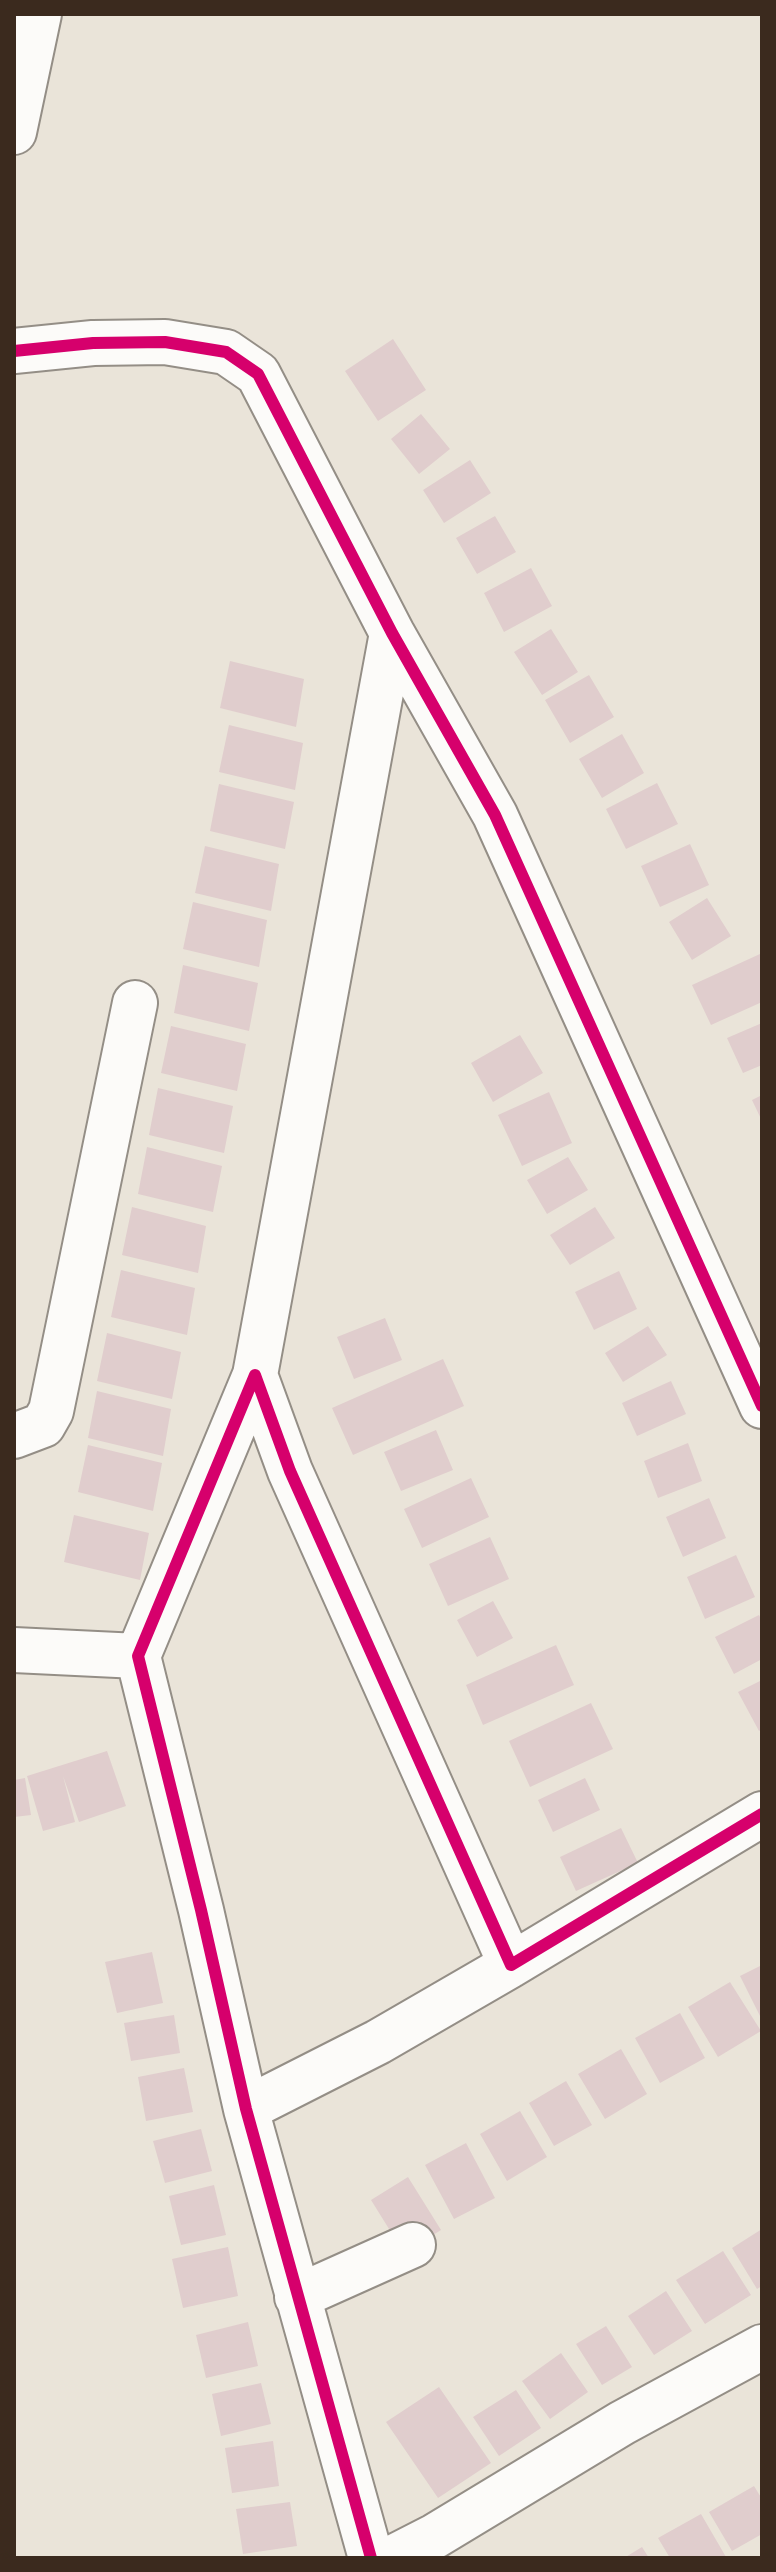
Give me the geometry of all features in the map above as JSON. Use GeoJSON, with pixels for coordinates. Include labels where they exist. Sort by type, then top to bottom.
{"type":"FeatureCollection","features":[{"type":"Feature","properties":{"kind":"street"},"geometry":{"type":"LineString","coordinates":[[14,132],[39,14]]}},
{"type":"Feature","properties":{"kind":"street"},"geometry":{"type":"LineString","coordinates":[[14,351],[93,343],[165,342],[226,352],[258,374],[392,633],[495,815],[762,1406]]}},
{"type":"Feature","properties":{"kind":"street"},"geometry":{"type":"LineString","coordinates":[[371,2558],[246,2109],[138,1656],[255,1375],[392,633]]}},
{"type":"Feature","properties":{"kind":"street"},"geometry":{"type":"LineString","coordinates":[[14,1436],[43,1425],[51,1411],[135,1003]]}},
{"type":"Feature","properties":{"kind":"street"},"geometry":{"type":"LineString","coordinates":[[255,1375],[290,1471],[511,1965]]}},
{"type":"Feature","properties":{"kind":"street"},"geometry":{"type":"LineString","coordinates":[[14,1650],[138,1656]]}},
{"type":"Feature","properties":{"kind":"street"},"geometry":{"type":"LineString","coordinates":[[246,2109],[378,2042],[762,1814]]}},
{"type":"Feature","properties":{"kind":"street"},"geometry":{"type":"LineString","coordinates":[[297,2297],[413,2245]]}},
{"type":"Feature","properties":{"kind":"street"},"geometry":{"type":"LineString","coordinates":[[392,2558],[435,2536],[622,2423],[762,2347]]}},
{"type":"Feature","properties":{"kind":"building"},"geometry":{"type":"Polygon","coordinates":[[[393,339],[426,390],[378,421],[345,371],[393,339]]]}},
{"type":"Feature","properties":{"kind":"building"},"geometry":{"type":"Polygon","coordinates":[[[421,414],[450,449],[419,474],[391,439],[421,414]]]}},
{"type":"Feature","properties":{"kind":"building"},"geometry":{"type":"Polygon","coordinates":[[[470,460],[491,493],[444,523],[423,490],[470,460]]]}},
{"type":"Feature","properties":{"kind":"building"},"geometry":{"type":"Polygon","coordinates":[[[495,516],[516,552],[477,574],[456,538],[495,516]]]}},
{"type":"Feature","properties":{"kind":"building"},"geometry":{"type":"Polygon","coordinates":[[[531,568],[552,606],[504,632],[484,593],[531,568]]]}},
{"type":"Feature","properties":{"kind":"building"},"geometry":{"type":"Polygon","coordinates":[[[551,629],[578,672],[542,695],[514,652],[551,629]]]}},
{"type":"Feature","properties":{"kind":"building"},"geometry":{"type":"Polygon","coordinates":[[[230,661],[304,679],[296,727],[220,708],[230,661]]]}},
{"type":"Feature","properties":{"kind":"building"},"geometry":{"type":"Polygon","coordinates":[[[589,675],[614,717],[570,743],[545,700],[589,675]]]}},
{"type":"Feature","properties":{"kind":"building"},"geometry":{"type":"Polygon","coordinates":[[[229,725],[303,743],[295,790],[219,772],[229,725]]]}},
{"type":"Feature","properties":{"kind":"building"},"geometry":{"type":"Polygon","coordinates":[[[622,734],[644,773],[602,798],[579,759],[622,734]]]}},
{"type":"Feature","properties":{"kind":"building"},"geometry":{"type":"Polygon","coordinates":[[[657,783],[678,824],[626,849],[606,809],[657,783]]]}},
{"type":"Feature","properties":{"kind":"building"},"geometry":{"type":"Polygon","coordinates":[[[219,784],[294,802],[285,849],[210,831],[219,784]]]}},
{"type":"Feature","properties":{"kind":"building"},"geometry":{"type":"Polygon","coordinates":[[[690,844],[709,885],[660,907],[641,866],[690,844]]]}},
{"type":"Feature","properties":{"kind":"building"},"geometry":{"type":"Polygon","coordinates":[[[205,846],[279,864],[271,911],[195,893],[205,846]]]}},
{"type":"Feature","properties":{"kind":"building"},"geometry":{"type":"Polygon","coordinates":[[[707,898],[731,936],[692,960],[669,922],[707,898]]]}},
{"type":"Feature","properties":{"kind":"building"},"geometry":{"type":"Polygon","coordinates":[[[193,902],[267,920],[259,967],[183,949],[193,902]]]}},
{"type":"Feature","properties":{"kind":"building"},"geometry":{"type":"Polygon","coordinates":[[[760,954],[762,1002],[711,1025],[692,985],[760,954]]]}},
{"type":"Feature","properties":{"kind":"building"},"geometry":{"type":"Polygon","coordinates":[[[183,965],[258,983],[249,1031],[174,1013],[183,965]]]}},
{"type":"Feature","properties":{"kind":"building"},"geometry":{"type":"Polygon","coordinates":[[[762,1023],[762,1065],[743,1073],[727,1038],[762,1023]]]}},
{"type":"Feature","properties":{"kind":"building"},"geometry":{"type":"Polygon","coordinates":[[[171,1026],[246,1044],[237,1091],[161,1073],[171,1026]]]}},
{"type":"Feature","properties":{"kind":"building"},"geometry":{"type":"Polygon","coordinates":[[[520,1035],[543,1073],[493,1102],[471,1063],[520,1035]]]}},
{"type":"Feature","properties":{"kind":"building"},"geometry":{"type":"Polygon","coordinates":[[[158,1088],[233,1106],[224,1153],[149,1135],[158,1088]]]}},
{"type":"Feature","properties":{"kind":"building"},"geometry":{"type":"Polygon","coordinates":[[[549,1092],[572,1143],[522,1166],[498,1115],[549,1092]]]}},
{"type":"Feature","properties":{"kind":"building"},"geometry":{"type":"Polygon","coordinates":[[[762,1095],[762,1121],[752,1100],[762,1095]]]}},
{"type":"Feature","properties":{"kind":"building"},"geometry":{"type":"Polygon","coordinates":[[[147,1147],[222,1166],[213,1212],[138,1194],[147,1147]]]}},
{"type":"Feature","properties":{"kind":"building"},"geometry":{"type":"Polygon","coordinates":[[[568,1157],[588,1190],[547,1214],[527,1180],[568,1157]]]}},
{"type":"Feature","properties":{"kind":"building"},"geometry":{"type":"Polygon","coordinates":[[[132,1207],[206,1226],[198,1273],[122,1255],[132,1207]]]}},
{"type":"Feature","properties":{"kind":"building"},"geometry":{"type":"Polygon","coordinates":[[[595,1207],[615,1238],[570,1265],[550,1235],[595,1207]]]}},
{"type":"Feature","properties":{"kind":"building"},"geometry":{"type":"Polygon","coordinates":[[[121,1270],[195,1288],[187,1335],[111,1317],[121,1270]]]}},
{"type":"Feature","properties":{"kind":"building"},"geometry":{"type":"Polygon","coordinates":[[[619,1271],[637,1309],[594,1330],[575,1292],[619,1271]]]}},
{"type":"Feature","properties":{"kind":"building"},"geometry":{"type":"Polygon","coordinates":[[[385,1318],[402,1360],[354,1379],[337,1337],[385,1318]]]}},
{"type":"Feature","properties":{"kind":"building"},"geometry":{"type":"Polygon","coordinates":[[[648,1326],[667,1355],[623,1382],[605,1353],[648,1326]]]}},
{"type":"Feature","properties":{"kind":"building"},"geometry":{"type":"Polygon","coordinates":[[[107,1333],[181,1352],[172,1399],[97,1381],[107,1333]]]}},
{"type":"Feature","properties":{"kind":"building"},"geometry":{"type":"Polygon","coordinates":[[[443,1359],[464,1406],[353,1455],[332,1408],[443,1359]]]}},
{"type":"Feature","properties":{"kind":"building"},"geometry":{"type":"Polygon","coordinates":[[[671,1381],[686,1414],[637,1436],[622,1403],[671,1381]]]}},
{"type":"Feature","properties":{"kind":"building"},"geometry":{"type":"Polygon","coordinates":[[[97,1391],[171,1409],[163,1456],[88,1438],[97,1391]]]}},
{"type":"Feature","properties":{"kind":"building"},"geometry":{"type":"Polygon","coordinates":[[[436,1430],[453,1470],[401,1491],[384,1452],[436,1430]]]}},
{"type":"Feature","properties":{"kind":"building"},"geometry":{"type":"Polygon","coordinates":[[[688,1443],[702,1481],[658,1498],[644,1461],[688,1443]]]}},
{"type":"Feature","properties":{"kind":"building"},"geometry":{"type":"Polygon","coordinates":[[[88,1445],[162,1463],[153,1511],[78,1492],[88,1445]]]}},
{"type":"Feature","properties":{"kind":"building"},"geometry":{"type":"Polygon","coordinates":[[[471,1478],[489,1517],[422,1548],[404,1509],[471,1478]]]}},
{"type":"Feature","properties":{"kind":"building"},"geometry":{"type":"Polygon","coordinates":[[[709,1498],[726,1538],[683,1557],[666,1517],[709,1498]]]}},
{"type":"Feature","properties":{"kind":"building"},"geometry":{"type":"Polygon","coordinates":[[[74,1515],[149,1533],[140,1580],[64,1562],[74,1515]]]}},
{"type":"Feature","properties":{"kind":"building"},"geometry":{"type":"Polygon","coordinates":[[[490,1537],[509,1579],[448,1606],[429,1564],[490,1537]]]}},
{"type":"Feature","properties":{"kind":"building"},"geometry":{"type":"Polygon","coordinates":[[[736,1555],[755,1597],[705,1619],[687,1577],[736,1555]]]}},
{"type":"Feature","properties":{"kind":"building"},"geometry":{"type":"Polygon","coordinates":[[[493,1601],[513,1638],[477,1657],[457,1620],[493,1601]]]}},
{"type":"Feature","properties":{"kind":"building"},"geometry":{"type":"Polygon","coordinates":[[[759,1615],[762,1621],[762,1659],[734,1674],[715,1637],[759,1615]]]}},
{"type":"Feature","properties":{"kind":"building"},"geometry":{"type":"Polygon","coordinates":[[[556,1645],[574,1685],[483,1725],[466,1685],[556,1645]]]}},
{"type":"Feature","properties":{"kind":"building"},"geometry":{"type":"Polygon","coordinates":[[[762,1680],[762,1729],[759,1731],[738,1692],[762,1680]]]}},
{"type":"Feature","properties":{"kind":"building"},"geometry":{"type":"Polygon","coordinates":[[[591,1703],[613,1749],[530,1787],[509,1741],[591,1703]]]}},
{"type":"Feature","properties":{"kind":"building"},"geometry":{"type":"Polygon","coordinates":[[[107,1751],[126,1806],[79,1822],[63,1776],[75,1822],[43,1831],[27,1776],[107,1751]]]}},
{"type":"Feature","properties":{"kind":"building"},"geometry":{"type":"Polygon","coordinates":[[[25,1778],[31,1815],[14,1817],[14,1780],[25,1778]]]}},
{"type":"Feature","properties":{"kind":"building"},"geometry":{"type":"Polygon","coordinates":[[[585,1778],[600,1810],[553,1832],[538,1800],[585,1778]]]}},
{"type":"Feature","properties":{"kind":"building"},"geometry":{"type":"Polygon","coordinates":[[[621,1828],[638,1863],[576,1891],[560,1857],[621,1828]]]}},
{"type":"Feature","properties":{"kind":"building"},"geometry":{"type":"Polygon","coordinates":[[[152,1952],[163,2003],[117,2013],[105,1962],[152,1952]]]}},
{"type":"Feature","properties":{"kind":"building"},"geometry":{"type":"Polygon","coordinates":[[[762,1965],[762,2020],[740,1976],[762,1965]]]}},
{"type":"Feature","properties":{"kind":"building"},"geometry":{"type":"Polygon","coordinates":[[[730,1982],[761,2031],[718,2057],[688,2007],[730,1982]]]}},
{"type":"Feature","properties":{"kind":"building"},"geometry":{"type":"Polygon","coordinates":[[[680,2013],[705,2058],[660,2083],[635,2038],[680,2013]]]}},
{"type":"Feature","properties":{"kind":"building"},"geometry":{"type":"Polygon","coordinates":[[[174,2015],[180,2053],[131,2061],[124,2023],[174,2015]]]}},
{"type":"Feature","properties":{"kind":"building"},"geometry":{"type":"Polygon","coordinates":[[[621,2049],[647,2094],[605,2119],[578,2074],[621,2049]]]}},
{"type":"Feature","properties":{"kind":"building"},"geometry":{"type":"Polygon","coordinates":[[[184,2068],[193,2112],[146,2121],[138,2077],[184,2068]]]}},
{"type":"Feature","properties":{"kind":"building"},"geometry":{"type":"Polygon","coordinates":[[[566,2081],[592,2125],[554,2146],[529,2103],[566,2081]]]}},
{"type":"Feature","properties":{"kind":"building"},"geometry":{"type":"Polygon","coordinates":[[[520,2111],[547,2157],[507,2181],[480,2134],[520,2111]]]}},
{"type":"Feature","properties":{"kind":"building"},"geometry":{"type":"Polygon","coordinates":[[[201,2129],[212,2171],[165,2183],[153,2141],[201,2129]]]}},
{"type":"Feature","properties":{"kind":"building"},"geometry":{"type":"Polygon","coordinates":[[[466,2143],[495,2198],[454,2219],[425,2165],[466,2143]]]}},
{"type":"Feature","properties":{"kind":"building"},"geometry":{"type":"Polygon","coordinates":[[[408,2177],[441,2230],[404,2253],[371,2200],[408,2177]]]}},
{"type":"Feature","properties":{"kind":"building"},"geometry":{"type":"Polygon","coordinates":[[[214,2185],[226,2235],[181,2245],[169,2196],[214,2185]]]}},
{"type":"Feature","properties":{"kind":"building"},"geometry":{"type":"Polygon","coordinates":[[[762,2229],[762,2286],[757,2289],[732,2248],[762,2229]]]}},
{"type":"Feature","properties":{"kind":"building"},"geometry":{"type":"Polygon","coordinates":[[[228,2247],[238,2296],[183,2308],[172,2259],[228,2247]]]}},
{"type":"Feature","properties":{"kind":"building"},"geometry":{"type":"Polygon","coordinates":[[[723,2251],[751,2295],[705,2324],[676,2280],[723,2251]]]}},
{"type":"Feature","properties":{"kind":"building"},"geometry":{"type":"Polygon","coordinates":[[[666,2291],[692,2331],[654,2355],[628,2316],[666,2291]]]}},
{"type":"Feature","properties":{"kind":"building"},"geometry":{"type":"Polygon","coordinates":[[[248,2322],[258,2366],[206,2378],[196,2335],[248,2322]]]}},
{"type":"Feature","properties":{"kind":"building"},"geometry":{"type":"Polygon","coordinates":[[[606,2326],[632,2367],[602,2385],[576,2344],[606,2326]]]}},
{"type":"Feature","properties":{"kind":"building"},"geometry":{"type":"Polygon","coordinates":[[[561,2353],[588,2392],[550,2419],[522,2381],[561,2353]]]}},
{"type":"Feature","properties":{"kind":"building"},"geometry":{"type":"Polygon","coordinates":[[[261,2383],[271,2424],[221,2436],[212,2394],[261,2383]]]}},
{"type":"Feature","properties":{"kind":"building"},"geometry":{"type":"Polygon","coordinates":[[[439,2387],[491,2463],[438,2498],[386,2422],[439,2387]]]}},
{"type":"Feature","properties":{"kind":"building"},"geometry":{"type":"Polygon","coordinates":[[[516,2390],[541,2428],[499,2456],[473,2417],[516,2390]]]}},
{"type":"Feature","properties":{"kind":"building"},"geometry":{"type":"Polygon","coordinates":[[[273,2441],[279,2486],[232,2493],[225,2448],[273,2441]]]}},
{"type":"Feature","properties":{"kind":"building"},"geometry":{"type":"Polygon","coordinates":[[[754,2486],[762,2499],[762,2534],[732,2551],[709,2512],[754,2486]]]}},
{"type":"Feature","properties":{"kind":"building"},"geometry":{"type":"Polygon","coordinates":[[[290,2502],[297,2546],[243,2554],[236,2509],[290,2502]]]}},
{"type":"Feature","properties":{"kind":"building"},"geometry":{"type":"Polygon","coordinates":[[[701,2514],[726,2557],[670,2558],[658,2538],[701,2514]]]}},
{"type":"Feature","properties":{"kind":"building"},"geometry":{"type":"Polygon","coordinates":[[[642,2547],[649,2558],[624,2558],[642,2547]]]}},
{"type":"Feature","properties":{"kind":"cycle path"},"geometry":{"type":"LineString","coordinates":[[14,351],[93,343],[165,342],[226,352],[258,374],[392,633],[495,815],[762,1406]]}},
{"type":"Feature","properties":{"kind":"cycle path"},"geometry":{"type":"LineString","coordinates":[[371,2558],[246,2109],[138,1656],[255,1375],[290,1471],[511,1965],[762,1814]]}}]}
